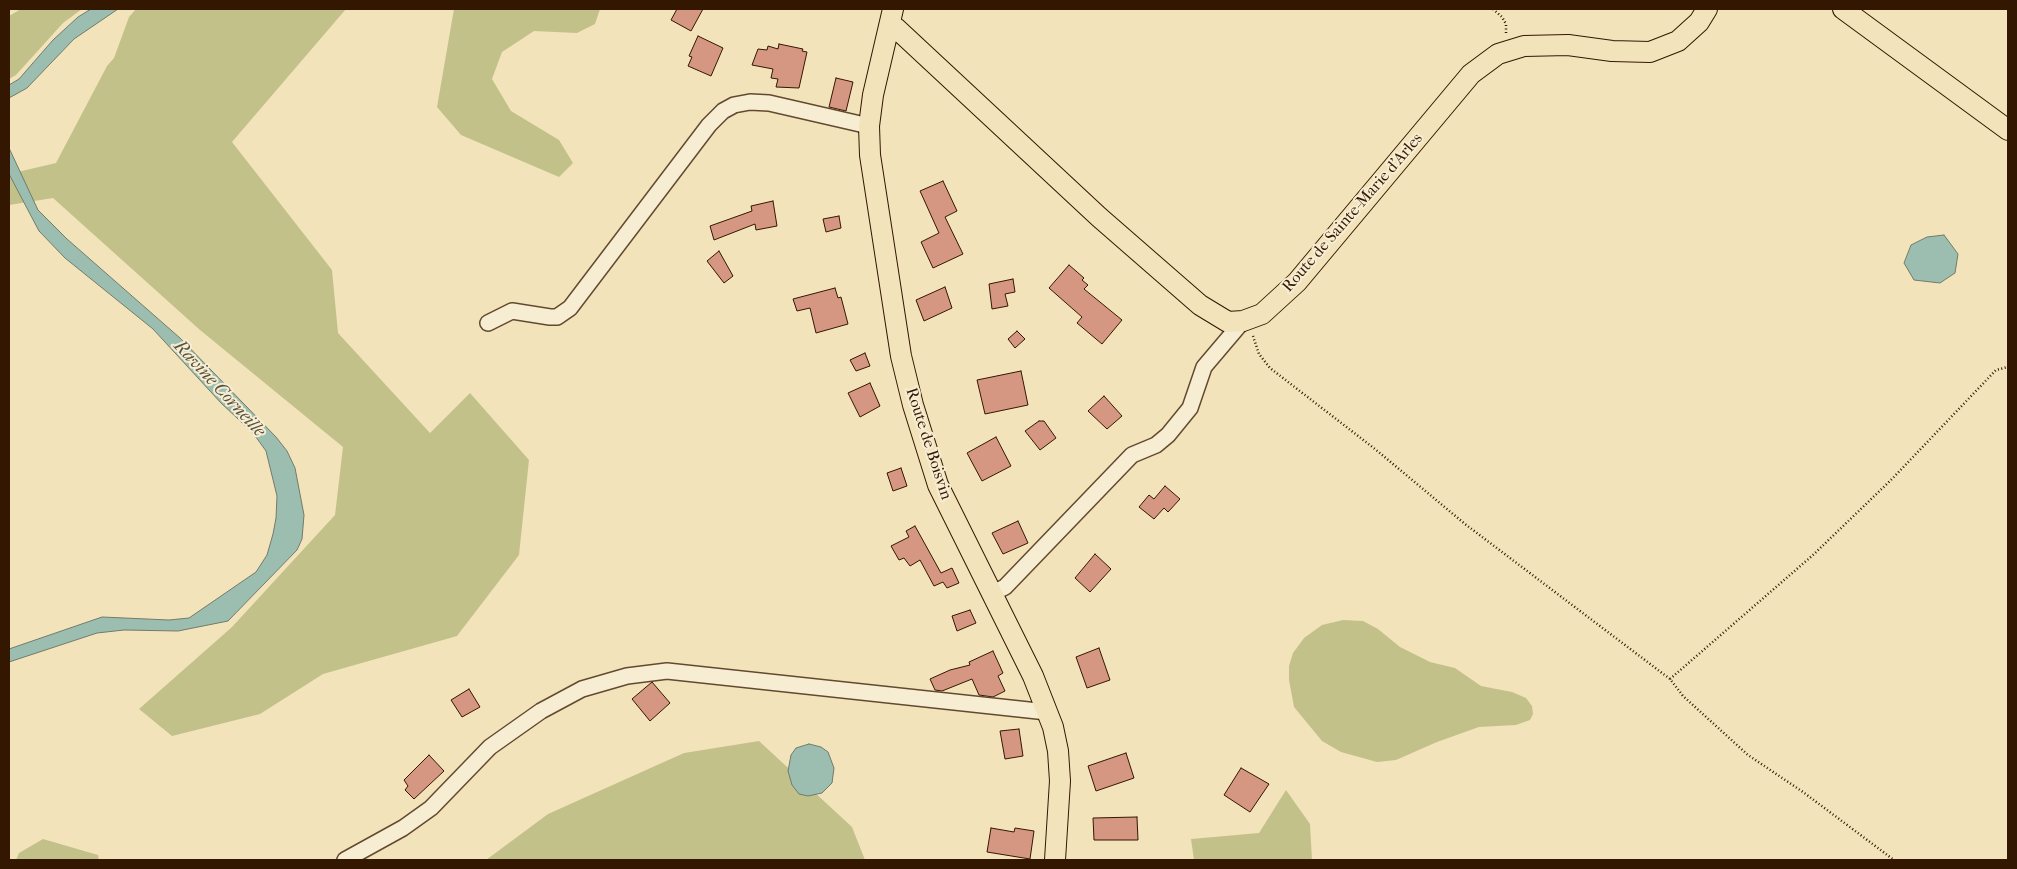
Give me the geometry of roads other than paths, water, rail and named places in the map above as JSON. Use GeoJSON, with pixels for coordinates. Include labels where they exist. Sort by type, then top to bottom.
{"type":"FeatureCollection","features":[{"type":"Feature","properties":{"kind":"main road","name":"Route de Sainte-Marie d'Arles"},"geometry":{"type":"LineString","coordinates":[[1243,321],[1262,314],[1297,282],[1471,74],[1498,54],[1524,46],[1568,45],[1612,51],[1650,52],[1678,41],[1699,22],[1708,9]]}},
{"type":"Feature","properties":{"kind":"main road"},"geometry":{"type":"LineString","coordinates":[[1843,9],[2008,130]]}},
{"type":"Feature","properties":{"kind":"main road"},"geometry":{"type":"LineString","coordinates":[[891,17],[896,28],[945,76],[1099,217],[1200,305],[1214,316],[1228,322],[1243,321]]}},
{"type":"Feature","properties":{"kind":"main road","name":"Route de Boisvin"},"geometry":{"type":"LineString","coordinates":[[891,17],[873,95],[869,126],[870,155],[901,356],[913,405],[938,485],[1033,676],[1047,712],[1058,751],[1060,781],[1055,860]]}},
{"type":"Feature","properties":{"kind":"street"},"geometry":{"type":"LineString","coordinates":[[488,323],[512,310],[557,317],[570,308],[709,125],[724,111],[734,105],[750,102],[769,103],[869,126]]}},
{"type":"Feature","properties":{"kind":"street"},"geometry":{"type":"LineString","coordinates":[[993,593],[1005,587],[1132,455],[1156,445],[1168,435],[1190,408],[1204,367],[1243,321]]}},
{"type":"Feature","properties":{"kind":"street"},"geometry":{"type":"LineString","coordinates":[[345,860],[403,828],[431,808],[490,747],[541,712],[582,689],[627,676],[667,671],[1047,712]]}},
{"type":"Feature","properties":{"kind":"water"},"geometry":{"type":"Polygon","coordinates":[[[91,9],[118,9],[74,39],[27,88],[9,98],[9,85],[19,79],[53,40],[78,17],[91,9]]]}},
{"type":"Feature","properties":{"kind":"water","name":"Ravine Corneille"},"geometry":{"type":"Polygon","coordinates":[[[9,148],[38,210],[67,239],[180,338],[276,437],[287,451],[295,468],[304,515],[302,539],[297,550],[228,621],[178,631],[124,630],[97,633],[9,662],[9,649],[102,617],[169,620],[189,618],[256,572],[267,555],[273,534],[277,496],[266,451],[253,433],[221,403],[153,329],[65,258],[39,231],[9,174],[9,148]]]}},
{"type":"Feature","properties":{"kind":"water"},"geometry":{"type":"Polygon","coordinates":[[[1944,235],[1958,254],[1955,273],[1940,283],[1914,280],[1904,263],[1911,245],[1927,237],[1944,235]]]}},
{"type":"Feature","properties":{"kind":"water"},"geometry":{"type":"Polygon","coordinates":[[[809,744],[821,747],[828,752],[834,768],[832,783],[822,793],[808,796],[799,794],[792,785],[788,771],[791,755],[796,748],[809,744]]]}}]}
